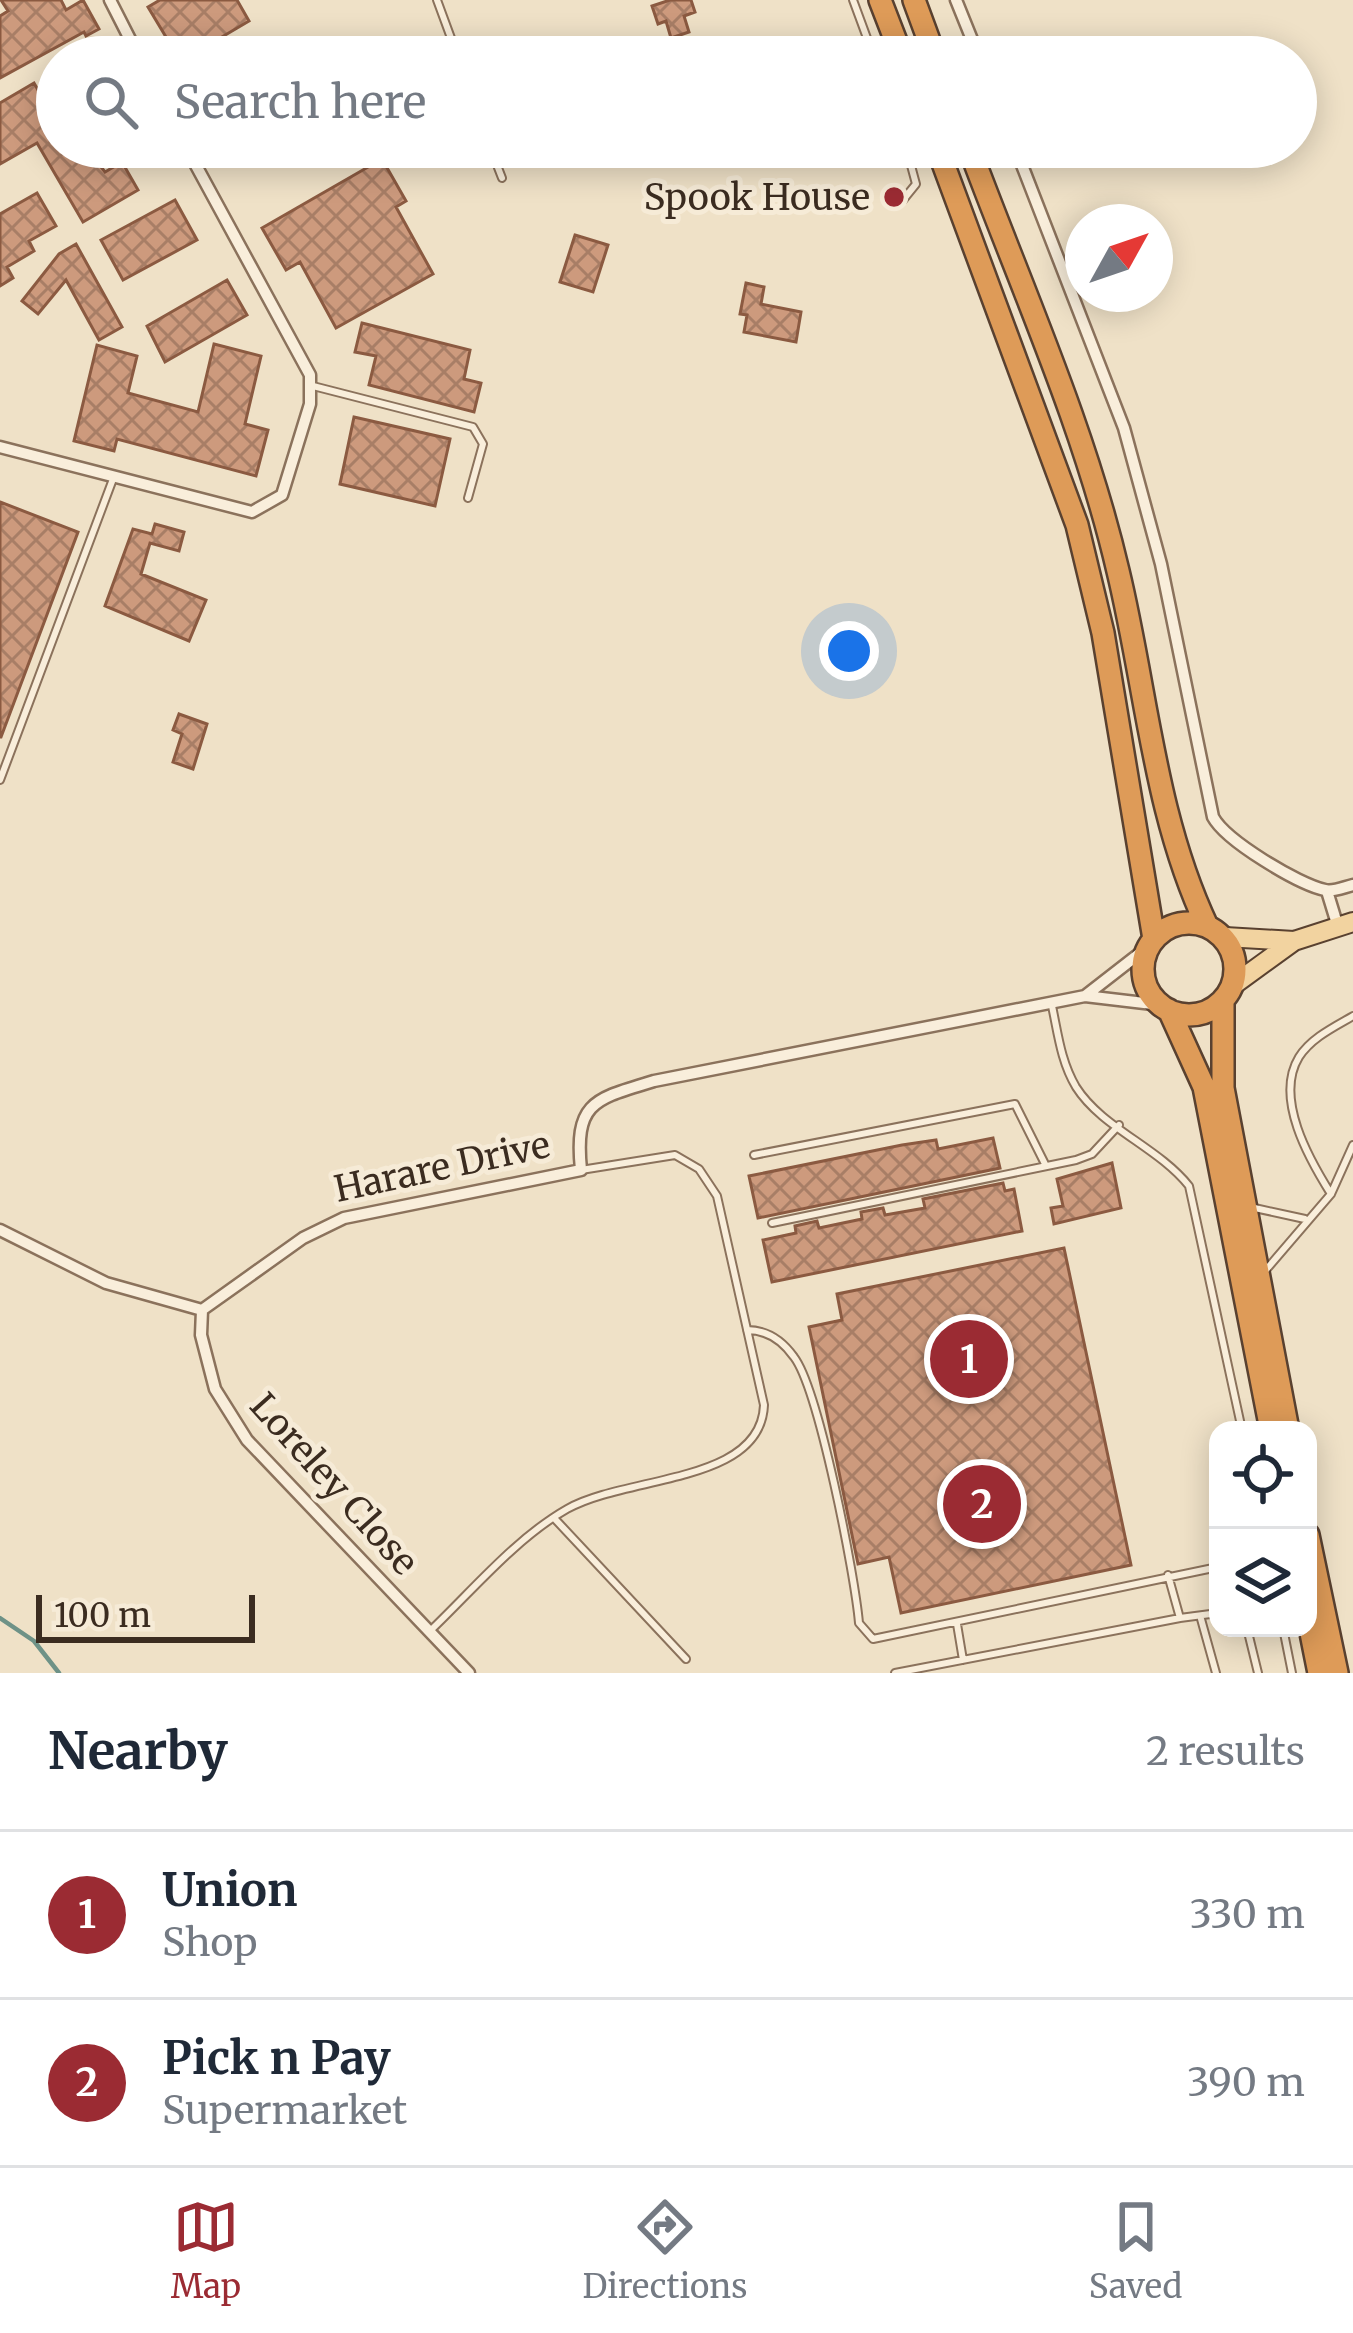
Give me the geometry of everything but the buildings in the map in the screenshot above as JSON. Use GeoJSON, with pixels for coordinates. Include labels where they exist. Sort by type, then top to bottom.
{"type":"FeatureCollection","features":[{"type":"Feature","properties":{"kind":"highway"},"geometry":{"type":"LineString","coordinates":[[880,0],[894,36]]}},
{"type":"Feature","properties":{"kind":"highway"},"geometry":{"type":"LineString","coordinates":[[914,0],[927,36]]}},
{"type":"Feature","properties":{"kind":"highway"},"geometry":{"type":"LineString","coordinates":[[945,168],[1077,525],[1103,633],[1151,942],[1144,978],[1165,1007],[1204,1088],[1269,1421]]}},
{"type":"Feature","properties":{"kind":"highway"},"geometry":{"type":"LineString","coordinates":[[977,168],[1047,347],[1103,515],[1170,836],[1235,964],[1228,993],[1222,1088],[1286,1421]]}},
{"type":"Feature","properties":{"kind":"highway"},"geometry":{"type":"LineString","coordinates":[[1151,942],[1179,924],[1216,932]]}},
{"type":"Feature","properties":{"kind":"highway"},"geometry":{"type":"LineString","coordinates":[[1165,1007],[1192,1015],[1228,993]]}},
{"type":"Feature","properties":{"kind":"highway"},"geometry":{"type":"LineString","coordinates":[[1317,1578],[1337,1673]]}},
{"type":"Feature","properties":{"kind":"highway"},"geometry":{"type":"LineString","coordinates":[[1312,1637],[1319,1673]]}},
{"type":"Feature","properties":{"kind":"main road"},"geometry":{"type":"LineString","coordinates":[[1228,993],[1294,941],[1346,924]]}},
{"type":"Feature","properties":{"kind":"main road"},"geometry":{"type":"LineString","coordinates":[[1216,932],[1294,941]]}},
{"type":"Feature","properties":{"kind":"street"},"geometry":{"type":"LineString","coordinates":[[110,0],[128,36]]}},
{"type":"Feature","properties":{"kind":"street"},"geometry":{"type":"LineString","coordinates":[[956,0],[971,36]]}},
{"type":"Feature","properties":{"kind":"street"},"geometry":{"type":"LineString","coordinates":[[0,447],[112,479],[263,511],[291,481],[313,386],[299,349],[198,168]]}},
{"type":"Feature","properties":{"kind":"street"},"geometry":{"type":"LineString","coordinates":[[1023,168],[1124,428],[1161,564],[1213,817],[1226,835],[1327,891],[1346,924]]}},
{"type":"Feature","properties":{"kind":"street"},"geometry":{"type":"LineString","coordinates":[[1327,891],[1353,885]]}},
{"type":"Feature","properties":{"kind":"street","name":"Harare Drive"},"geometry":{"type":"LineString","coordinates":[[202,1310],[303,1238],[344,1218],[581,1170],[581,1123],[599,1098],[654,1081],[1052,1006],[1085,996],[1151,942]]}},
{"type":"Feature","properties":{"kind":"street","name":"Harare Drive"},"geometry":{"type":"LineString","coordinates":[[1085,996],[1165,1007]]}},
{"type":"Feature","properties":{"kind":"street"},"geometry":{"type":"LineString","coordinates":[[0,1230],[106,1283],[202,1310]]}},
{"type":"Feature","properties":{"kind":"street","name":"Loreley Close"},"geometry":{"type":"LineString","coordinates":[[202,1310],[201,1335],[215,1389],[247,1440],[469,1673]]}},
{"type":"Feature","properties":{"kind":"lane"},"geometry":{"type":"LineString","coordinates":[[437,0],[450,36]]}},
{"type":"Feature","properties":{"kind":"lane"},"geometry":{"type":"LineString","coordinates":[[854,0],[867,36]]}},
{"type":"Feature","properties":{"kind":"lane"},"geometry":{"type":"LineString","coordinates":[[498,168],[502,178]]}},
{"type":"Feature","properties":{"kind":"lane"},"geometry":{"type":"LineString","coordinates":[[903,200],[916,184],[912,168]]}},
{"type":"Feature","properties":{"kind":"lane"},"geometry":{"type":"LineString","coordinates":[[313,386],[473,427],[483,445],[468,498]]}},
{"type":"Feature","properties":{"kind":"lane"},"geometry":{"type":"LineString","coordinates":[[0,780],[112,479]]}},
{"type":"Feature","properties":{"kind":"lane"},"geometry":{"type":"LineString","coordinates":[[1052,1006],[1064,1061],[1078,1090],[1189,1186],[1240,1421]]}},
{"type":"Feature","properties":{"kind":"lane"},"geometry":{"type":"LineString","coordinates":[[1330,1194],[1301,1144],[1291,1076],[1311,1043],[1353,1016]]}},
{"type":"Feature","properties":{"kind":"lane"},"geometry":{"type":"LineString","coordinates":[[754,1155],[1015,1104],[1046,1166]]}},
{"type":"Feature","properties":{"kind":"lane"},"geometry":{"type":"LineString","coordinates":[[772,1223],[1092,1154],[1119,1125]]}},
{"type":"Feature","properties":{"kind":"lane"},"geometry":{"type":"LineString","coordinates":[[1260,1279],[1330,1194],[1353,1145]]}},
{"type":"Feature","properties":{"kind":"lane"},"geometry":{"type":"LineString","coordinates":[[429,1631],[554,1518],[619,1486],[716,1466],[748,1447],[760,1430],[764,1405],[717,1196],[699,1168],[675,1156],[657,1156],[581,1170]]}},
{"type":"Feature","properties":{"kind":"lane"},"geometry":{"type":"LineString","coordinates":[[1245,1206],[1305,1219]]}},
{"type":"Feature","properties":{"kind":"lane"},"geometry":{"type":"LineString","coordinates":[[747,1330],[767,1332],[806,1379],[864,1632],[880,1639],[1209,1568]]}},
{"type":"Feature","properties":{"kind":"lane"},"geometry":{"type":"LineString","coordinates":[[554,1518],[686,1659]]}},
{"type":"Feature","properties":{"kind":"lane"},"geometry":{"type":"LineString","coordinates":[[1168,1575],[1180,1618]]}},
{"type":"Feature","properties":{"kind":"lane"},"geometry":{"type":"LineString","coordinates":[[896,1673],[1209,1615]]}},
{"type":"Feature","properties":{"kind":"lane"},"geometry":{"type":"LineString","coordinates":[[1201,1617],[1216,1673]]}},
{"type":"Feature","properties":{"kind":"lane"},"geometry":{"type":"LineString","coordinates":[[957,1624],[963,1660]]}},
{"type":"Feature","properties":{"kind":"lane"},"geometry":{"type":"LineString","coordinates":[[1249,1637],[1258,1673]]}},
{"type":"Feature","properties":{"kind":"lane"},"geometry":{"type":"LineString","coordinates":[[1285,1637],[1292,1673]]}},
{"type":"Feature","properties":{"kind":"waterway"},"geometry":{"type":"LineString","coordinates":[[0,1618],[34,1641],[59,1673]]}},
{"type":"Feature","properties":{"kind":"place","name":"Spook House"},"geometry":{"type":"Point","coordinates":[894,197]}},
{"type":"Feature","properties":{"kind":"place","name":"Union"},"geometry":{"type":"Point","coordinates":[969,1359]}},
{"type":"Feature","properties":{"kind":"place","name":"Pick n Pay"},"geometry":{"type":"Point","coordinates":[982,1504]}}]}
